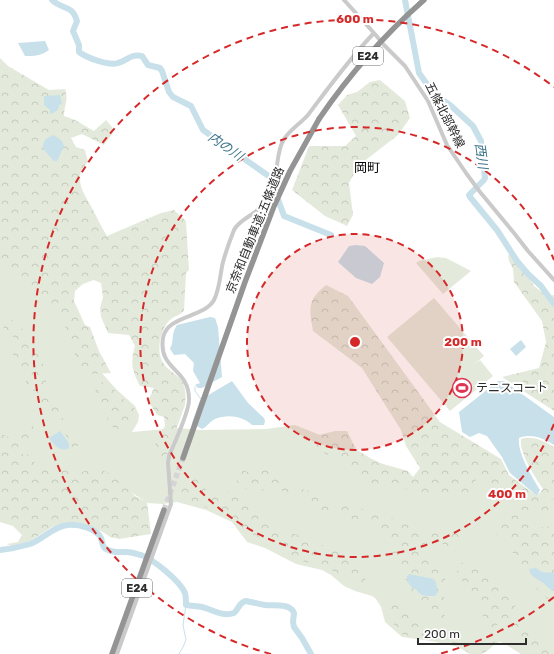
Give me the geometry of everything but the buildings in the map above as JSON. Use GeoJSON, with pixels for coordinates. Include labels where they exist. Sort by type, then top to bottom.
{"type":"FeatureCollection","features":[{"type":"Feature","properties":{"kind":"highway","name":"京奈和自動車道;五條道路"},"geometry":{"type":"LineString","coordinates":[[183,458],[265,229],[290,171],[319,119],[336,95],[362,62],[393,29],[424,0]]}},
{"type":"Feature","properties":{"kind":"highway","name":"E24"},"geometry":{"type":"LineString","coordinates":[[112,654],[161,522],[167,510]]}},
{"type":"Feature","properties":{"kind":"street","name":"五條北部幹線"},"geometry":{"type":"LineString","coordinates":[[344,0],[405,66],[428,101],[447,145],[480,192],[528,251],[554,280]]}},
{"type":"Feature","properties":{"kind":"street"},"geometry":{"type":"LineString","coordinates":[[117,654],[167,510],[171,504],[168,463],[169,456],[190,401],[187,383],[164,358],[164,334],[172,324],[190,316],[212,303],[218,289],[226,252],[236,226],[254,214],[262,207],[266,200],[275,178],[279,151],[283,140],[306,117],[348,61],[374,32]]}},
{"type":"Feature","properties":{"kind":"green space"},"geometry":{"type":"Polygon","coordinates":[[[0,58],[8,66],[49,90],[65,89],[66,100],[64,116],[75,120],[94,131],[106,120],[112,127],[113,133],[104,145],[82,134],[71,138],[76,147],[85,150],[88,162],[81,173],[81,185],[85,196],[107,236],[161,213],[174,210],[186,221],[189,270],[186,273],[184,311],[167,323],[162,334],[159,347],[161,359],[168,369],[182,381],[186,396],[185,405],[165,464],[159,464],[155,442],[152,439],[161,432],[165,426],[164,417],[157,415],[148,401],[154,388],[140,386],[137,381],[132,362],[135,346],[129,335],[108,333],[101,317],[100,308],[103,297],[101,283],[94,280],[83,284],[75,291],[74,301],[85,325],[90,327],[99,351],[111,373],[94,374],[84,371],[78,364],[63,320],[56,311],[47,309],[40,305],[30,292],[21,287],[0,260],[0,58]]]}},
{"type":"Feature","properties":{"kind":"green space"},"geometry":{"type":"Polygon","coordinates":[[[380,80],[405,101],[410,118],[398,135],[358,166],[349,183],[353,215],[347,226],[325,216],[292,190],[309,146],[345,146],[356,136],[338,105],[347,95],[357,92],[370,82],[380,80]]]}},
{"type":"Feature","properties":{"kind":"green space"},"geometry":{"type":"Polygon","coordinates":[[[0,234],[57,298],[101,372],[116,389],[135,406],[139,415],[138,422],[132,432],[177,428],[201,430],[266,429],[295,425],[413,478],[484,468],[538,503],[554,476],[554,654],[521,654],[500,642],[481,654],[470,654],[458,647],[402,637],[385,622],[381,607],[372,596],[344,586],[331,575],[322,570],[296,564],[265,548],[247,542],[232,522],[206,510],[177,502],[163,504],[148,503],[126,489],[75,477],[30,469],[12,454],[0,450],[0,234]]]}},
{"type":"Feature","properties":{"kind":"green space"},"geometry":{"type":"Polygon","coordinates":[[[513,253],[534,286],[547,296],[554,295],[554,411],[502,377],[539,368],[546,342],[542,321],[514,282],[513,269],[508,255],[513,253]]]}},
{"type":"Feature","properties":{"kind":"green space"},"geometry":{"type":"Polygon","coordinates":[[[437,257],[446,258],[471,271],[443,294],[416,263],[437,257]]]}},
{"type":"Feature","properties":{"kind":"green space"},"geometry":{"type":"Polygon","coordinates":[[[326,285],[348,296],[440,422],[501,459],[509,475],[537,496],[543,489],[525,458],[522,451],[521,439],[534,438],[554,447],[554,495],[548,511],[526,516],[522,511],[520,503],[512,495],[477,478],[470,491],[461,496],[446,498],[424,496],[395,485],[364,483],[341,463],[329,455],[315,450],[319,435],[335,431],[347,431],[356,449],[376,462],[408,471],[413,477],[420,468],[406,446],[401,430],[362,368],[313,331],[310,311],[312,300],[315,295],[326,285]]]}},
{"type":"Feature","properties":{"kind":"green space"},"geometry":{"type":"Polygon","coordinates":[[[434,298],[484,356],[473,365],[480,360],[493,376],[450,411],[387,337],[434,298]]]}},
{"type":"Feature","properties":{"kind":"green space"},"geometry":{"type":"Polygon","coordinates":[[[0,301],[2,314],[5,318],[13,320],[32,338],[36,351],[45,367],[46,381],[60,410],[66,429],[83,443],[71,450],[71,442],[45,409],[33,390],[26,384],[25,371],[21,368],[20,373],[16,366],[17,360],[13,358],[13,350],[21,354],[22,345],[0,324],[0,301]]]}},
{"type":"Feature","properties":{"kind":"green space"},"geometry":{"type":"Polygon","coordinates":[[[98,381],[105,383],[108,388],[115,390],[134,408],[137,415],[129,432],[110,426],[105,412],[96,396],[95,383],[98,381]]]}},
{"type":"Feature","properties":{"kind":"green space"},"geometry":{"type":"Polygon","coordinates":[[[23,419],[28,421],[34,427],[35,433],[21,446],[14,448],[18,454],[27,454],[38,466],[55,467],[75,474],[95,468],[106,472],[121,481],[135,496],[147,502],[151,534],[119,539],[110,537],[103,532],[81,523],[70,522],[52,527],[30,541],[12,546],[7,544],[18,542],[22,535],[13,526],[0,522],[0,433],[8,437],[15,436],[21,428],[23,419]]]}},
{"type":"Feature","properties":{"kind":"green space"},"geometry":{"type":"Polygon","coordinates":[[[267,468],[268,471],[277,478],[316,494],[321,499],[361,508],[368,513],[390,515],[393,519],[421,530],[451,532],[464,530],[466,535],[459,536],[455,552],[439,542],[436,538],[425,539],[425,559],[443,572],[445,577],[445,591],[441,609],[445,616],[445,623],[429,606],[422,603],[412,595],[399,562],[392,557],[388,544],[382,536],[369,527],[365,522],[362,522],[361,529],[338,515],[313,512],[300,498],[287,492],[266,487],[262,491],[245,489],[237,482],[236,471],[244,470],[247,472],[254,472],[259,469],[267,468]]]}},
{"type":"Feature","properties":{"kind":"green space"},"geometry":{"type":"Polygon","coordinates":[[[198,476],[210,496],[225,491],[248,497],[281,530],[288,534],[295,534],[336,551],[364,574],[367,585],[347,574],[338,574],[329,569],[302,561],[248,532],[234,520],[208,508],[180,499],[180,489],[183,482],[189,478],[198,476]]]}},
{"type":"Feature","properties":{"kind":"green space"},"geometry":{"type":"Polygon","coordinates":[[[516,513],[520,517],[518,524],[524,523],[535,528],[554,526],[554,605],[536,588],[525,568],[519,564],[511,549],[509,541],[501,538],[494,532],[494,529],[501,525],[503,518],[510,517],[516,513]]]}},
{"type":"Feature","properties":{"kind":"green space"},"geometry":{"type":"Polygon","coordinates":[[[458,559],[464,564],[498,578],[504,588],[515,596],[517,602],[514,608],[518,614],[527,620],[533,636],[554,646],[554,654],[543,654],[514,640],[516,632],[508,626],[497,624],[496,641],[485,652],[480,654],[470,654],[459,646],[403,635],[386,613],[389,602],[392,601],[397,603],[428,630],[442,637],[448,638],[447,640],[440,641],[461,643],[469,650],[483,649],[489,646],[491,636],[482,624],[483,617],[479,608],[466,596],[464,584],[457,571],[458,559]]]}},
{"type":"Feature","properties":{"kind":"water"},"geometry":{"type":"Polygon","coordinates":[[[45,41],[49,50],[40,55],[34,56],[25,56],[18,43],[45,41]]]}},
{"type":"Feature","properties":{"kind":"water"},"geometry":{"type":"Polygon","coordinates":[[[60,95],[62,104],[59,105],[58,110],[51,114],[50,110],[44,105],[44,96],[60,95]]]}},
{"type":"Feature","properties":{"kind":"water"},"geometry":{"type":"Polygon","coordinates":[[[54,135],[62,141],[64,146],[57,161],[54,161],[43,149],[46,140],[54,135]]]}},
{"type":"Feature","properties":{"kind":"water"},"geometry":{"type":"Polygon","coordinates":[[[349,246],[365,246],[384,263],[380,277],[372,284],[356,278],[338,262],[349,246]]]}},
{"type":"Feature","properties":{"kind":"water"},"geometry":{"type":"Polygon","coordinates":[[[210,317],[215,318],[218,327],[222,377],[202,388],[198,388],[195,385],[200,383],[193,371],[194,363],[185,354],[174,355],[170,349],[177,325],[210,317]]]}},
{"type":"Feature","properties":{"kind":"water"},"geometry":{"type":"Polygon","coordinates":[[[521,340],[526,347],[516,356],[510,349],[521,340]]]}},
{"type":"Feature","properties":{"kind":"water"},"geometry":{"type":"Polygon","coordinates":[[[232,381],[248,403],[264,418],[264,425],[252,425],[240,418],[230,416],[215,419],[202,429],[192,423],[200,400],[232,381]]]}},
{"type":"Feature","properties":{"kind":"water"},"geometry":{"type":"Polygon","coordinates":[[[498,381],[504,381],[554,417],[554,445],[546,440],[533,436],[519,438],[520,451],[529,472],[540,490],[537,496],[510,473],[502,457],[487,436],[479,433],[470,437],[462,432],[459,412],[498,381]]]}},
{"type":"Feature","properties":{"kind":"water"},"geometry":{"type":"Polygon","coordinates":[[[60,431],[69,443],[69,448],[63,450],[58,448],[49,438],[60,431]]]}},
{"type":"Feature","properties":{"kind":"water"},"geometry":{"type":"Polygon","coordinates":[[[536,568],[542,572],[554,573],[554,591],[534,578],[529,569],[536,568]]]}},
{"type":"Feature","properties":{"kind":"water"},"geometry":{"type":"Polygon","coordinates":[[[409,574],[434,579],[438,592],[435,596],[422,595],[416,589],[413,589],[407,581],[407,576],[409,574]]]}},
{"type":"Feature","properties":{"kind":"waterway","name":"内の川"},"geometry":{"type":"LineString","coordinates":[[52,0],[70,10],[75,16],[77,21],[73,31],[79,45],[79,52],[92,59],[114,64],[134,56],[142,56],[148,65],[160,68],[169,92],[173,97],[191,106],[203,130],[270,177],[284,216],[331,235]]}},
{"type":"Feature","properties":{"kind":"waterway","name":"西川"},"geometry":{"type":"LineString","coordinates":[[405,0],[419,73],[434,94],[450,105],[473,126],[481,141],[485,178],[469,195],[497,230],[517,261],[541,286],[554,304]]}},
{"type":"Feature","properties":{"kind":"waterway"},"geometry":{"type":"LineString","coordinates":[[195,387],[195,391],[201,399]]}},
{"type":"Feature","properties":{"kind":"waterway"},"geometry":{"type":"LineString","coordinates":[[0,550],[30,544],[53,530],[63,526],[72,525],[86,527],[99,535],[106,549],[112,552],[128,552],[141,555],[159,566],[182,588],[185,594],[186,605],[202,607],[218,613],[226,614],[234,613],[240,604],[246,601],[265,605],[285,606],[289,608],[294,613],[294,627],[311,654]]}},
{"type":"Feature","properties":{"kind":"waterway"},"geometry":{"type":"LineString","coordinates":[[179,654],[186,640],[183,625],[186,605]]}},
{"type":"Feature","properties":{"kind":"tunnel"},"geometry":{"type":"LineString","coordinates":[[164,510],[183,458]]}},
{"type":"Feature","properties":{"kind":"place","name":"テニスコート"},"geometry":{"type":"Point","coordinates":[462,388]}},
{"type":"Feature","properties":{"kind":"district","name":"岡町"},"geometry":{"type":"Point","coordinates":[367,167]}}]}
